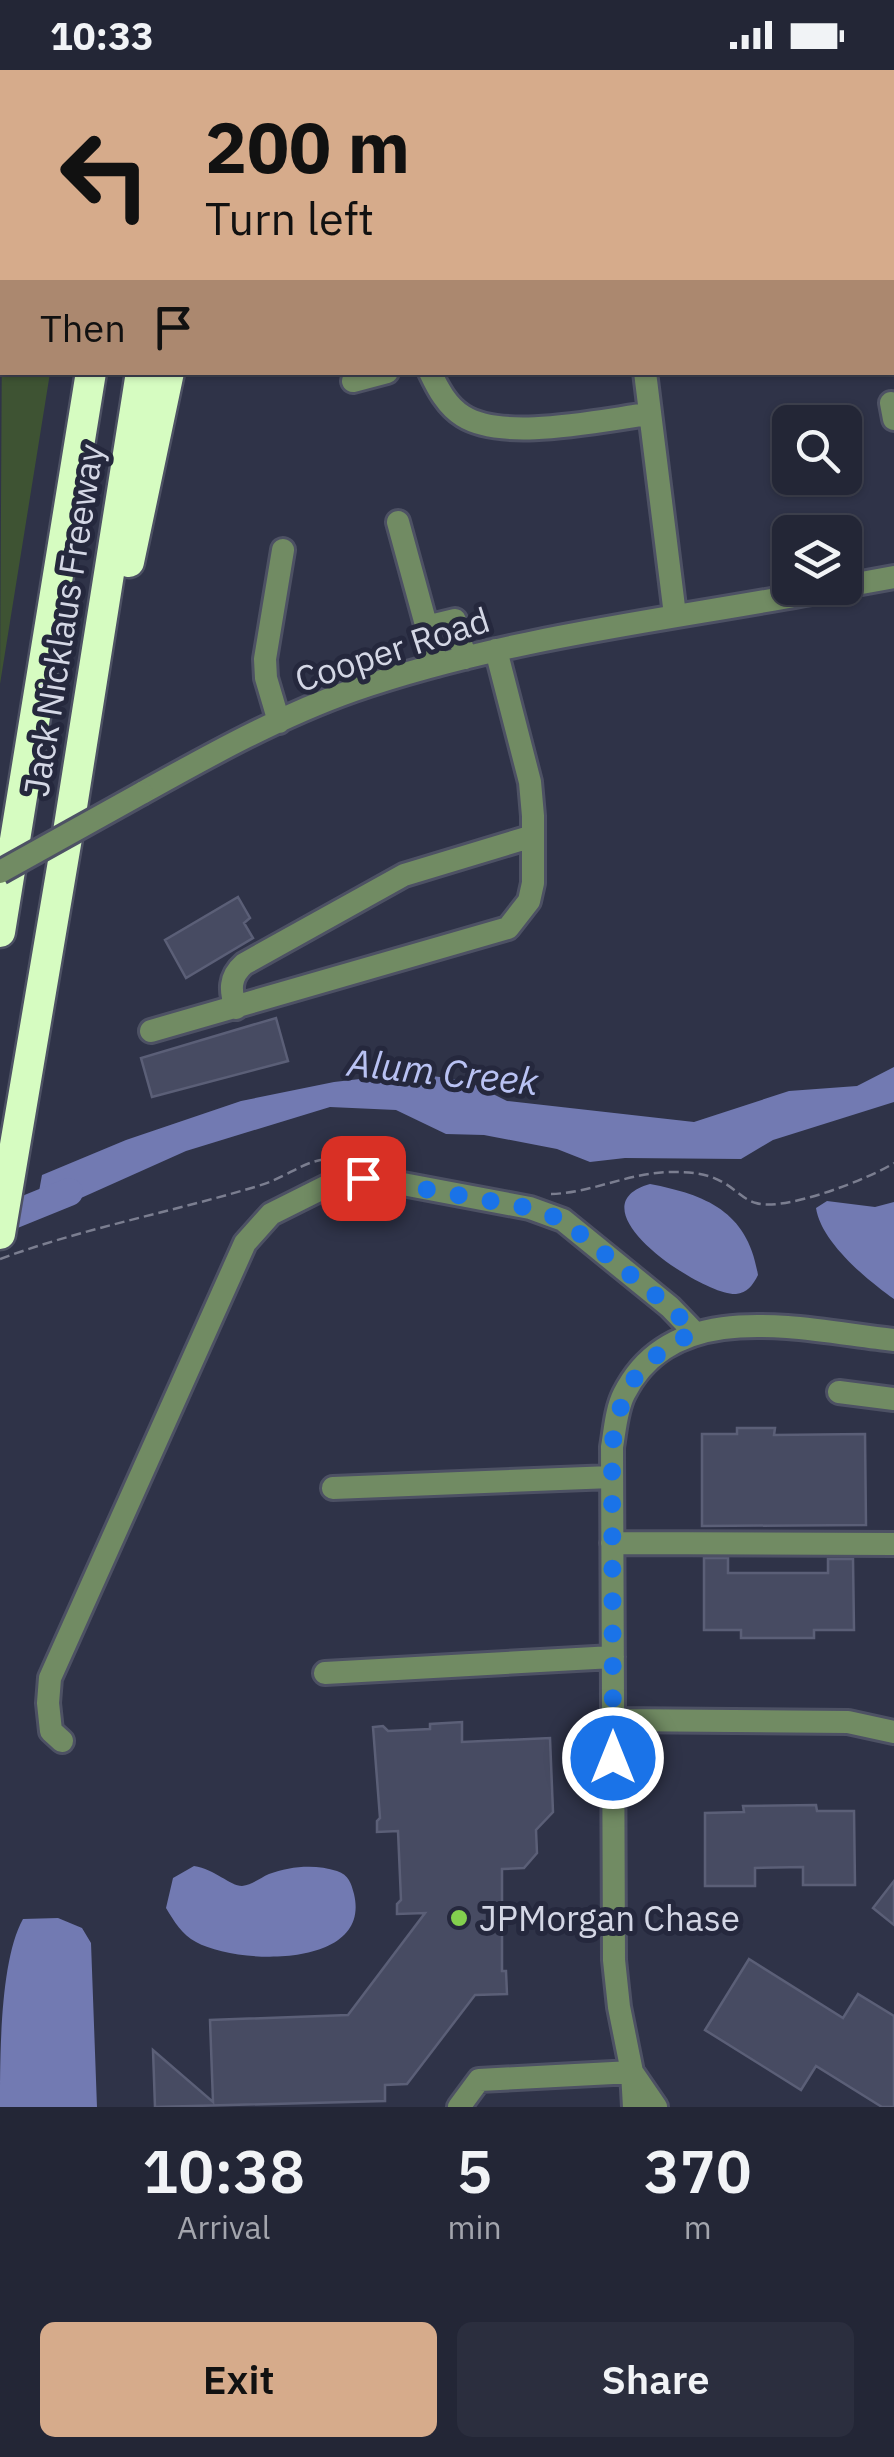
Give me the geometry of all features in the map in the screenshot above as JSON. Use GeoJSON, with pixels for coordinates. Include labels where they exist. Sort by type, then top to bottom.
{"type":"FeatureCollection","features":[{"type":"Feature","properties":{"kind":"highway","name":"Jack Nicklaus Freeway"},"geometry":{"type":"LineString","coordinates":[[0,932],[78,456],[88,375]]}},
{"type":"Feature","properties":{"kind":"highway","name":"Jack Nicklaus Freeway"},"geometry":{"type":"LineString","coordinates":[[0,1234],[140,375]]}},
{"type":"Feature","properties":{"kind":"highway"},"geometry":{"type":"LineString","coordinates":[[80,754],[122,591],[168,375]]}},
{"type":"Feature","properties":{"kind":"street"},"geometry":{"type":"LineString","coordinates":[[353,382],[378,375]]}},
{"type":"Feature","properties":{"kind":"street"},"geometry":{"type":"LineString","coordinates":[[431,375],[451,406],[462,416],[486,426],[511,430],[649,414]]}},
{"type":"Feature","properties":{"kind":"street"},"geometry":{"type":"LineString","coordinates":[[645,375],[675,615]]}},
{"type":"Feature","properties":{"kind":"street"},"geometry":{"type":"LineString","coordinates":[[398,522],[436,664]]}},
{"type":"Feature","properties":{"kind":"street"},"geometry":{"type":"LineString","coordinates":[[280,722],[264,659],[284,550]]}},
{"type":"Feature","properties":{"kind":"street","name":"Cooper Road"},"geometry":{"type":"LineString","coordinates":[[862,583],[894,576]]}},
{"type":"Feature","properties":{"kind":"street","name":"Cooper Road"},"geometry":{"type":"LineString","coordinates":[[0,872],[220,750],[351,691],[496,650],[772,599]]}},
{"type":"Feature","properties":{"kind":"street"},"geometry":{"type":"LineString","coordinates":[[426,627],[454,620],[465,658]]}},
{"type":"Feature","properties":{"kind":"street"},"geometry":{"type":"LineString","coordinates":[[151,1031],[508,928],[529,901],[533,836],[530,782],[496,650]]}},
{"type":"Feature","properties":{"kind":"street"},"geometry":{"type":"LineString","coordinates":[[236,1008],[231,983],[244,964],[404,875],[533,836]]}},
{"type":"Feature","properties":{"kind":"street"},"geometry":{"type":"LineString","coordinates":[[62,1741],[51,1731],[50,1678],[245,1243],[270,1214],[339,1180],[371,1178],[530,1208],[563,1220],[670,1307],[694,1332]]}},
{"type":"Feature","properties":{"kind":"street"},"geometry":{"type":"LineString","coordinates":[[634,2107],[614,1960],[612,1447],[624,1394],[657,1352],[694,1332],[736,1325],[894,1340]]}},
{"type":"Feature","properties":{"kind":"street"},"geometry":{"type":"LineString","coordinates":[[839,1392],[894,1399]]}},
{"type":"Feature","properties":{"kind":"street"},"geometry":{"type":"LineString","coordinates":[[333,1488],[612,1477]]}},
{"type":"Feature","properties":{"kind":"street"},"geometry":{"type":"LineString","coordinates":[[612,1544],[894,1544]]}},
{"type":"Feature","properties":{"kind":"street"},"geometry":{"type":"LineString","coordinates":[[325,1674],[613,1657]]}},
{"type":"Feature","properties":{"kind":"street"},"geometry":{"type":"LineString","coordinates":[[613,1720],[848,1722],[894,1732]]}},
{"type":"Feature","properties":{"kind":"street"},"geometry":{"type":"LineString","coordinates":[[459,2107],[479,2080],[632,2072]]}},
{"type":"Feature","properties":{"kind":"street"},"geometry":{"type":"LineString","coordinates":[[632,2072],[656,2107]]}},
{"type":"Feature","properties":{"kind":"green space"},"geometry":{"type":"Polygon","coordinates":[[[2,375],[50,375],[0,684],[2,375]]]}},
{"type":"Feature","properties":{"kind":"water"},"geometry":{"type":"Polygon","coordinates":[[[894,1067],[894,1102],[773,1140],[741,1159],[625,1158],[590,1162],[557,1149],[484,1135],[446,1134],[396,1110],[330,1107],[186,1151],[34,1219],[42,1175],[126,1140],[241,1101],[334,1082],[412,1073],[467,1081],[507,1101],[694,1122],[789,1091],[857,1086],[894,1067]]]}},
{"type":"Feature","properties":{"kind":"water"},"geometry":{"type":"Polygon","coordinates":[[[650,1184],[707,1201],[734,1221],[753,1253],[758,1275],[749,1288],[736,1294],[720,1291],[697,1281],[650,1248],[633,1229],[625,1211],[629,1195],[650,1184]]]}},
{"type":"Feature","properties":{"kind":"water"},"geometry":{"type":"Polygon","coordinates":[[[827,1201],[875,1207],[894,1202],[894,1299],[859,1271],[826,1234],[816,1208],[827,1201]]]}},
{"type":"Feature","properties":{"kind":"water"},"geometry":{"type":"Polygon","coordinates":[[[194,1866],[242,1886],[294,1868],[337,1871],[352,1886],[354,1919],[343,1936],[323,1948],[297,1955],[269,1957],[215,1950],[187,1936],[166,1908],[173,1878],[194,1866]]]}},
{"type":"Feature","properties":{"kind":"water"},"geometry":{"type":"Polygon","coordinates":[[[58,1918],[82,1928],[91,1943],[97,2107],[0,2107],[3,2009],[15,1937],[23,1919],[58,1918]]]}},
{"type":"Feature","properties":{"kind":"building"},"geometry":{"type":"Polygon","coordinates":[[[238,897],[250,918],[244,923],[253,938],[186,978],[165,940],[238,897]]]}},
{"type":"Feature","properties":{"kind":"building"},"geometry":{"type":"Polygon","coordinates":[[[276,1018],[288,1061],[152,1097],[141,1058],[276,1018]]]}},
{"type":"Feature","properties":{"kind":"building"},"geometry":{"type":"Polygon","coordinates":[[[737,1428],[775,1428],[774,1435],[865,1434],[866,1525],[702,1526],[702,1434],[737,1434],[737,1428]]]}},
{"type":"Feature","properties":{"kind":"building"},"geometry":{"type":"Polygon","coordinates":[[[704,1558],[728,1558],[728,1573],[828,1573],[828,1559],[853,1559],[854,1630],[814,1630],[814,1638],[741,1638],[741,1630],[704,1630],[704,1558]]]}},
{"type":"Feature","properties":{"kind":"building","name":"JPMorgan Chase"},"geometry":{"type":"Polygon","coordinates":[[[462,1722],[462,1742],[550,1738],[553,1812],[536,1830],[537,1853],[524,1868],[502,1869],[502,1971],[506,1971],[507,1994],[475,1995],[407,2084],[385,2085],[385,2101],[155,2107],[153,2050],[213,2102],[210,2020],[348,2015],[425,1913],[397,1914],[401,1900],[398,1831],[377,1832],[380,1818],[373,1727],[383,1726],[388,1731],[430,1729],[430,1724],[462,1722]]]}},
{"type":"Feature","properties":{"kind":"building"},"geometry":{"type":"Polygon","coordinates":[[[816,1805],[817,1811],[854,1811],[855,1885],[803,1885],[803,1867],[755,1868],[755,1886],[705,1886],[705,1813],[744,1812],[743,1806],[816,1805]]]}},
{"type":"Feature","properties":{"kind":"building"},"geometry":{"type":"Polygon","coordinates":[[[894,1881],[894,1925],[873,1908],[894,1881]]]}},
{"type":"Feature","properties":{"kind":"building"},"geometry":{"type":"Polygon","coordinates":[[[749,1959],[843,2018],[858,1994],[894,2016],[894,2107],[882,2107],[816,2066],[801,2090],[705,2030],[749,1959]]]}},
{"type":"Feature","properties":{"kind":"waterway","name":"Alum Creek"},"geometry":{"type":"LineString","coordinates":[[0,1220],[69,1192]]}},
{"type":"Feature","properties":{"kind":"place","name":"JPMorgan Chase"},"geometry":{"type":"Point","coordinates":[459,1918]}},
{"type":"Feature","properties":{"kind":"route"},"geometry":{"type":"LineString","coordinates":[[363,1178],[530,1208],[563,1220],[670,1307],[694,1332],[657,1352],[639,1372],[624,1394],[616,1419],[612,1447],[613,1758]]}}]}
